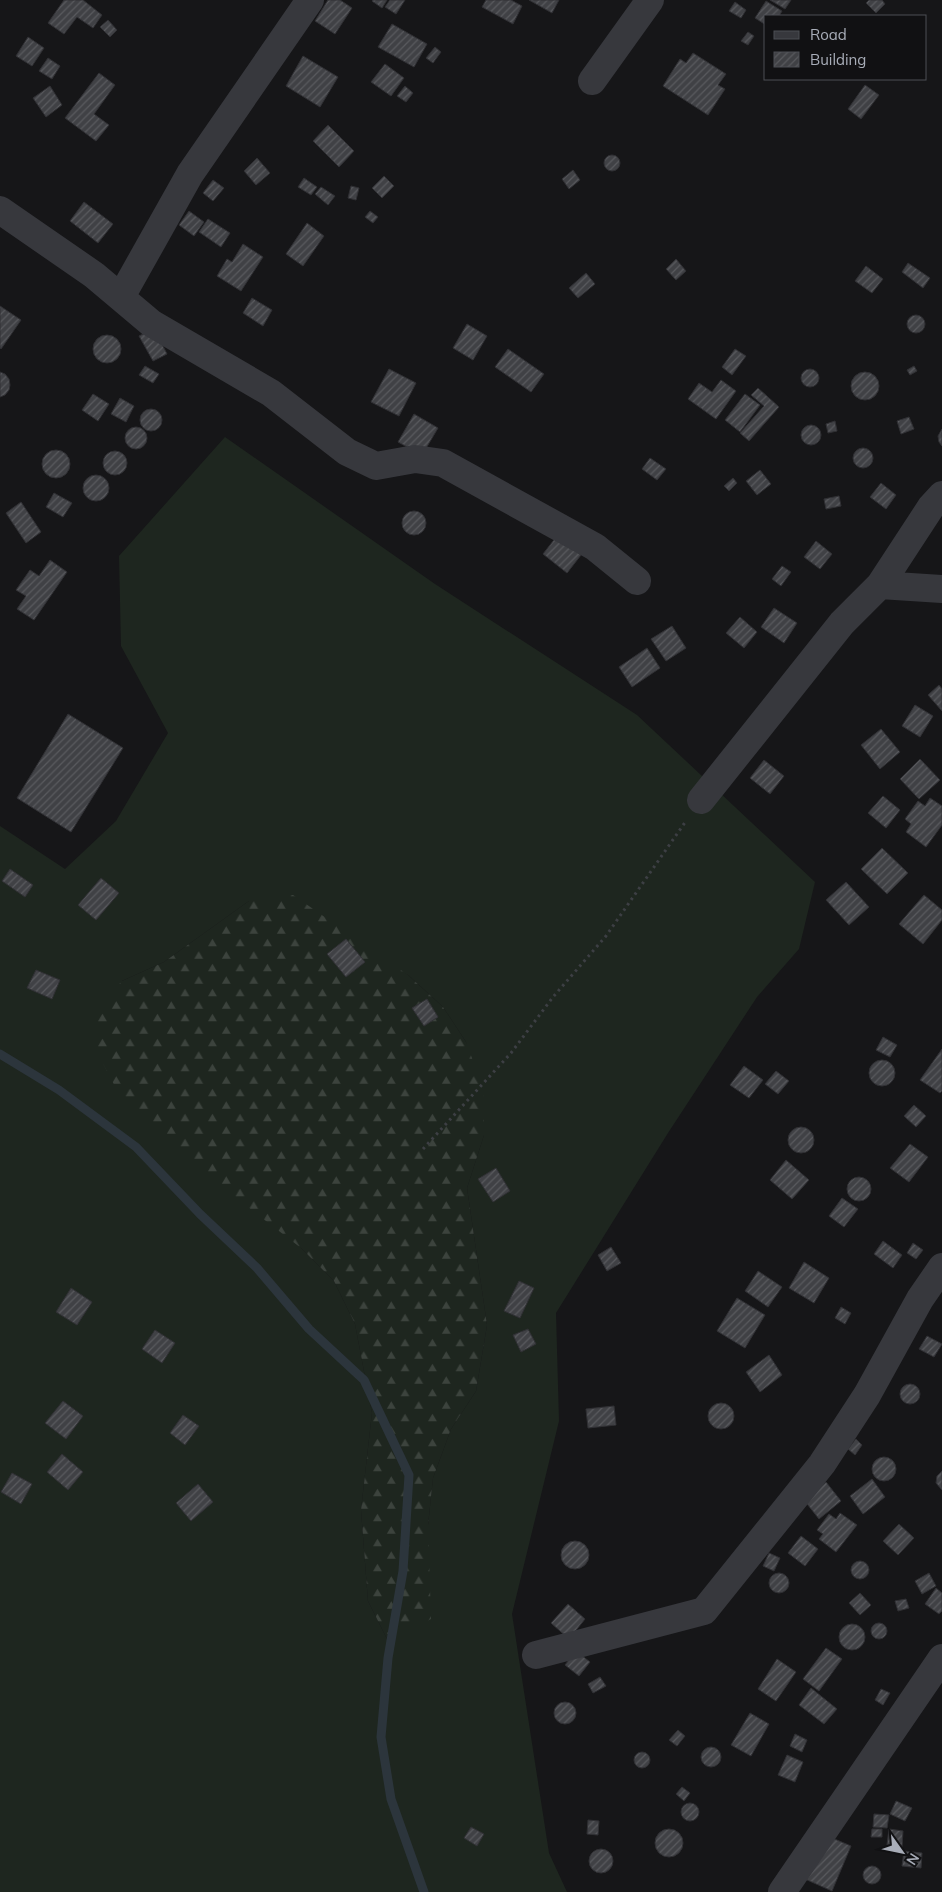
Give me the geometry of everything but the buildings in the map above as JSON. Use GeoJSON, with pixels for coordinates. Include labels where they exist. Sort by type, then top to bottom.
{"type":"FeatureCollection","features":[{"type":"Feature","properties":{"kind":"street"},"geometry":{"type":"LineString","coordinates":[[121,297],[190,174],[310,0]]}},
{"type":"Feature","properties":{"kind":"street"},"geometry":{"type":"LineString","coordinates":[[592,81],[650,0]]}},
{"type":"Feature","properties":{"kind":"street"},"geometry":{"type":"LineString","coordinates":[[0,210],[94,275],[151,322],[271,393],[347,452],[376,466],[414,459],[443,463],[595,547],[637,580]]}},
{"type":"Feature","properties":{"kind":"street"},"geometry":{"type":"LineString","coordinates":[[701,800],[842,623],[880,585],[931,507],[942,495]]}},
{"type":"Feature","properties":{"kind":"street"},"geometry":{"type":"LineString","coordinates":[[880,585],[942,590]]}},
{"type":"Feature","properties":{"kind":"street"},"geometry":{"type":"LineString","coordinates":[[536,1655],[704,1611],[822,1464],[867,1394],[920,1299],[942,1267]]}},
{"type":"Feature","properties":{"kind":"street"},"geometry":{"type":"LineString","coordinates":[[782,1892],[942,1658]]}},
{"type":"Feature","properties":{"kind":"path"},"geometry":{"type":"LineString","coordinates":[[423,1149],[511,1053],[553,997],[606,936],[701,800]]}},
{"type":"Feature","properties":{"kind":"green space"},"geometry":{"type":"Polygon","coordinates":[[[225,437],[435,584],[637,715],[815,882],[799,949],[757,997],[668,1133],[556,1313],[559,1421],[512,1614],[549,1853],[567,1892],[0,1892],[0,826],[65,869],[116,821],[168,733],[121,646],[119,556],[225,437]],[[249,901],[164,962],[122,981],[301,1248],[334,1281],[355,1324],[372,1413],[361,1510],[368,1601],[388,1641],[428,1525],[433,1478],[451,1429],[476,1391],[487,1325],[467,1188],[484,1135],[466,1042],[443,1007],[408,975],[249,901]]]}},
{"type":"Feature","properties":{"kind":"green space"},"geometry":{"type":"Polygon","coordinates":[[[293,895],[408,975],[443,1007],[466,1042],[483,1088],[484,1135],[467,1188],[487,1325],[476,1391],[451,1429],[433,1478],[428,1525],[431,1619],[388,1641],[368,1601],[361,1510],[372,1413],[355,1324],[334,1281],[301,1248],[186,1159],[120,1096],[99,1056],[92,1014],[122,981],[164,962],[249,901],[293,895]]]}},
{"type":"Feature","properties":{"kind":"waterway"},"geometry":{"type":"LineString","coordinates":[[0,1054],[59,1090],[136,1147],[200,1214],[257,1268],[309,1329],[364,1380],[409,1475],[403,1571],[388,1658],[381,1737],[391,1799],[424,1892]]}}]}
